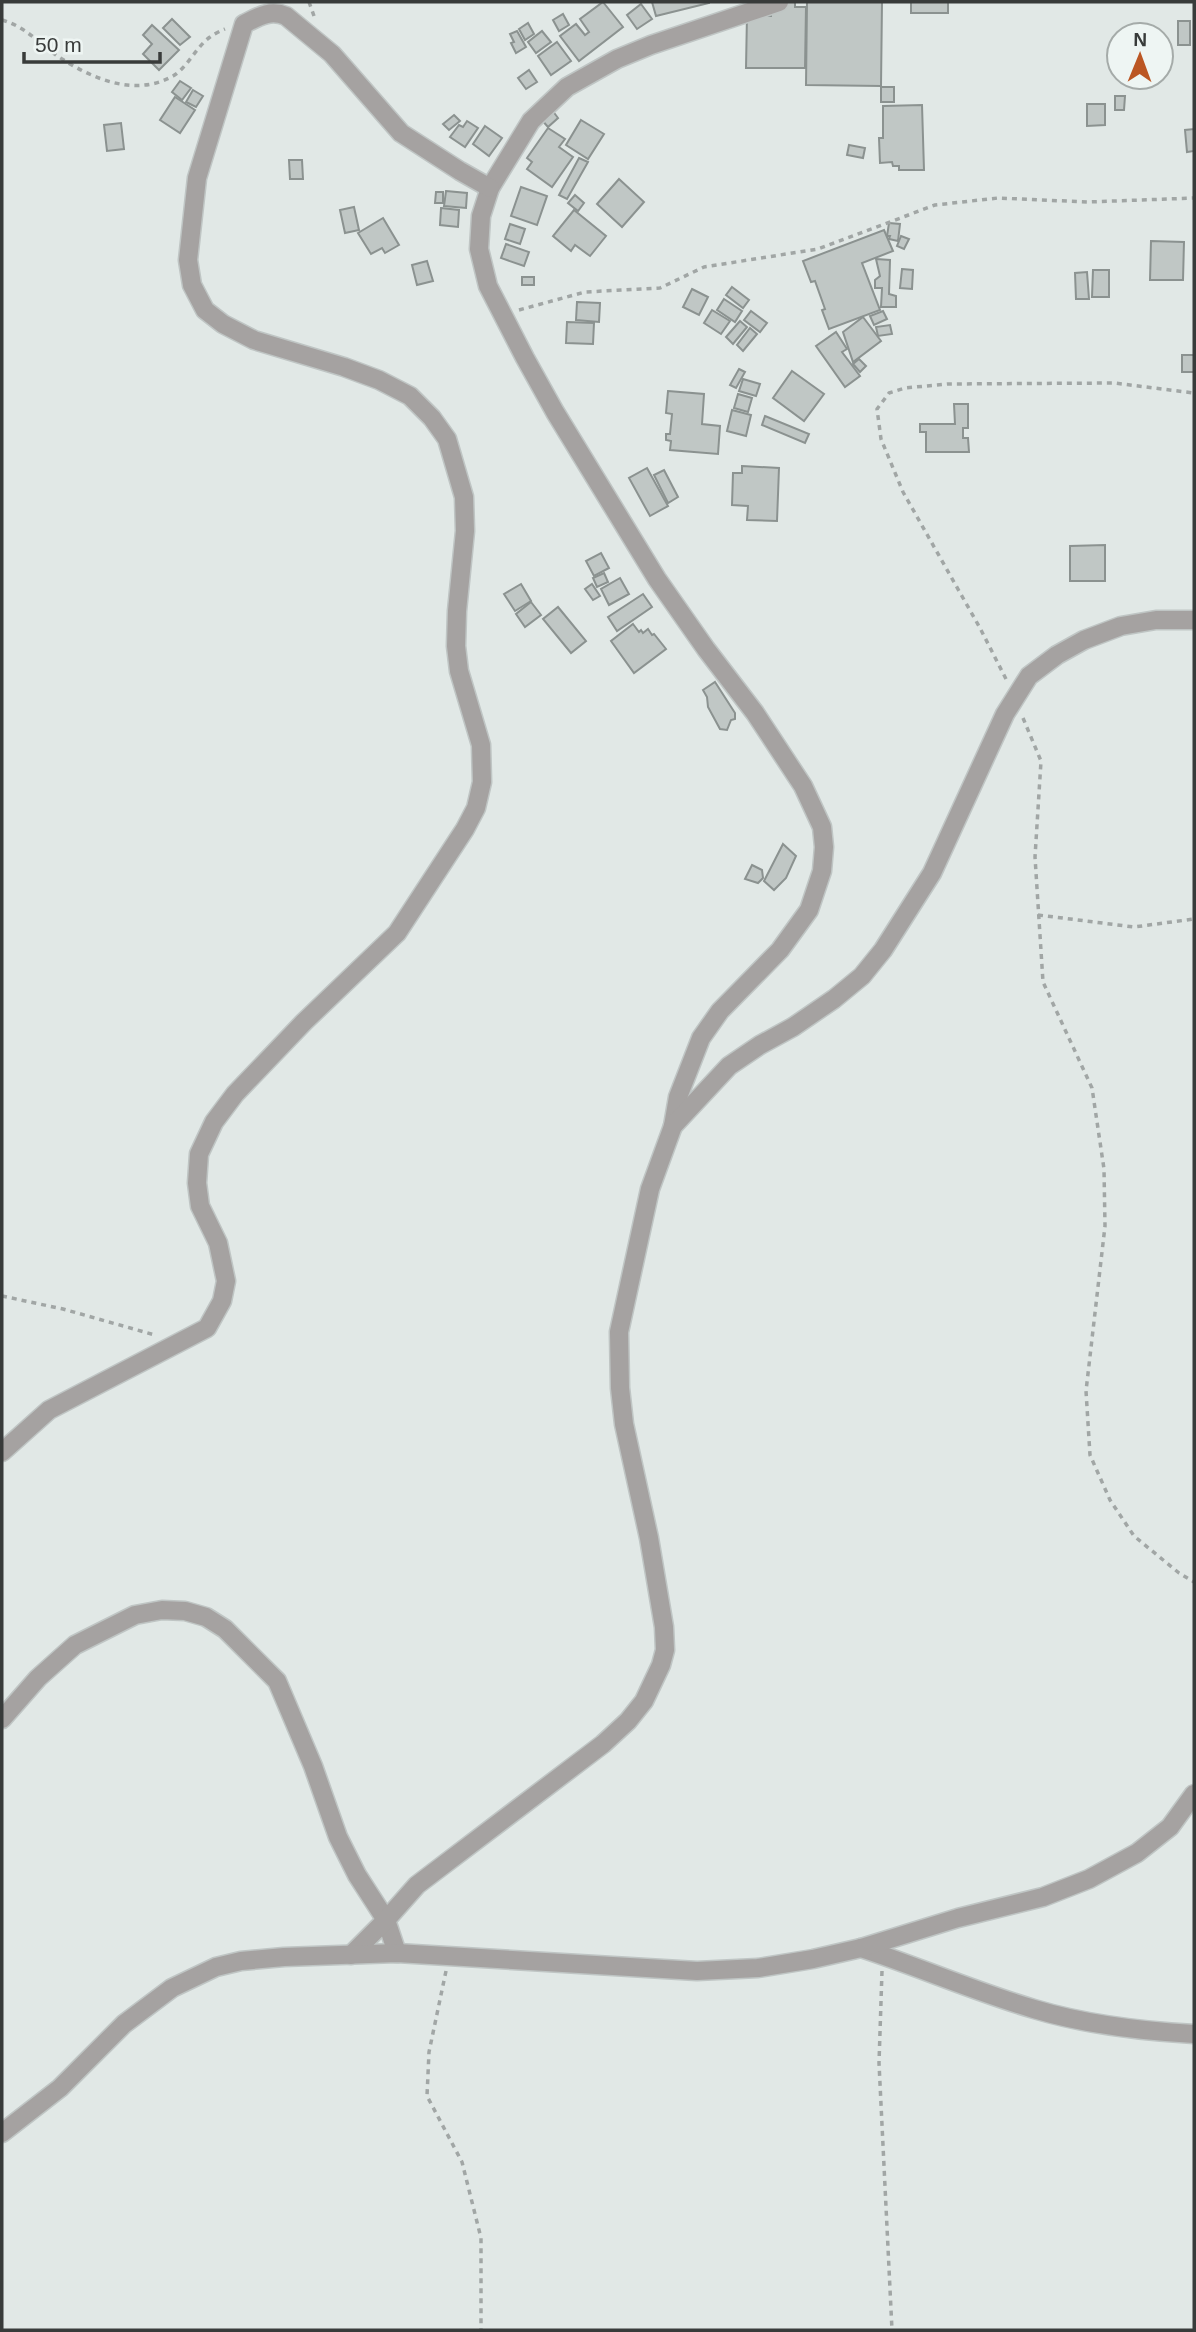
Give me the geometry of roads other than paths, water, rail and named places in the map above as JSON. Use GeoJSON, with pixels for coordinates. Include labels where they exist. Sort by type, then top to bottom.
{"type":"FeatureCollection","features":[{"type":"Feature","properties":{"kind":"street"},"geometry":{"type":"LineString","coordinates":[[351,1955],[417,1885],[603,1744],[644,1701],[661,1665],[665,1650],[664,1627],[649,1538],[624,1424],[619,1332],[650,1189],[673,1126],[677,1097],[701,1038],[720,1010],[780,950],[809,910],[822,871],[824,847],[821,827],[803,786],[755,713],[657,579],[555,412],[488,286],[479,249],[481,216],[490,188],[531,121],[567,87],[617,59],[779,2]]}},
{"type":"Feature","properties":{"kind":"street"},"geometry":{"type":"LineString","coordinates":[[2,1452],[49,1410],[207,1328],[222,1301],[226,1281],[218,1243],[200,1206],[197,1183],[200,1154],[214,1122],[235,1094],[304,1022],[397,933],[465,830],[477,808],[482,782],[481,745],[459,671],[457,611],[465,531],[464,497],[447,439],[432,418],[410,396],[379,380],[344,367],[254,340],[223,324],[205,310],[192,285],[188,260],[197,178],[244,24],[269,13],[277,12],[286,16],[332,54],[401,133],[490,188]]}},
{"type":"Feature","properties":{"kind":"street"},"geometry":{"type":"LineString","coordinates":[[673,1126],[729,1066],[834,999],[862,976],[883,950],[933,873],[1014,696],[1029,676],[1057,655],[1084,640],[1133,624],[1156,620],[1194,621]]}},
{"type":"Feature","properties":{"kind":"street"},"geometry":{"type":"LineString","coordinates":[[2,1719],[38,1678],[75,1645],[135,1615],[162,1610],[185,1611],[206,1617],[225,1629],[277,1681],[313,1766],[338,1837],[357,1875],[386,1920],[397,1953]]}},
{"type":"Feature","properties":{"kind":"street"},"geometry":{"type":"LineString","coordinates":[[2,2133],[60,2088],[124,2024],[172,1988],[193,1976],[241,1961],[397,1953],[635,1969],[758,1968],[861,1948],[958,1918],[1043,1897],[1089,1879],[1137,1853],[1170,1827],[1194,1794]]}},
{"type":"Feature","properties":{"kind":"street"},"geometry":{"type":"LineString","coordinates":[[861,1948],[1003,1999],[1074,2020],[1124,2029],[1194,2034]]}}]}
